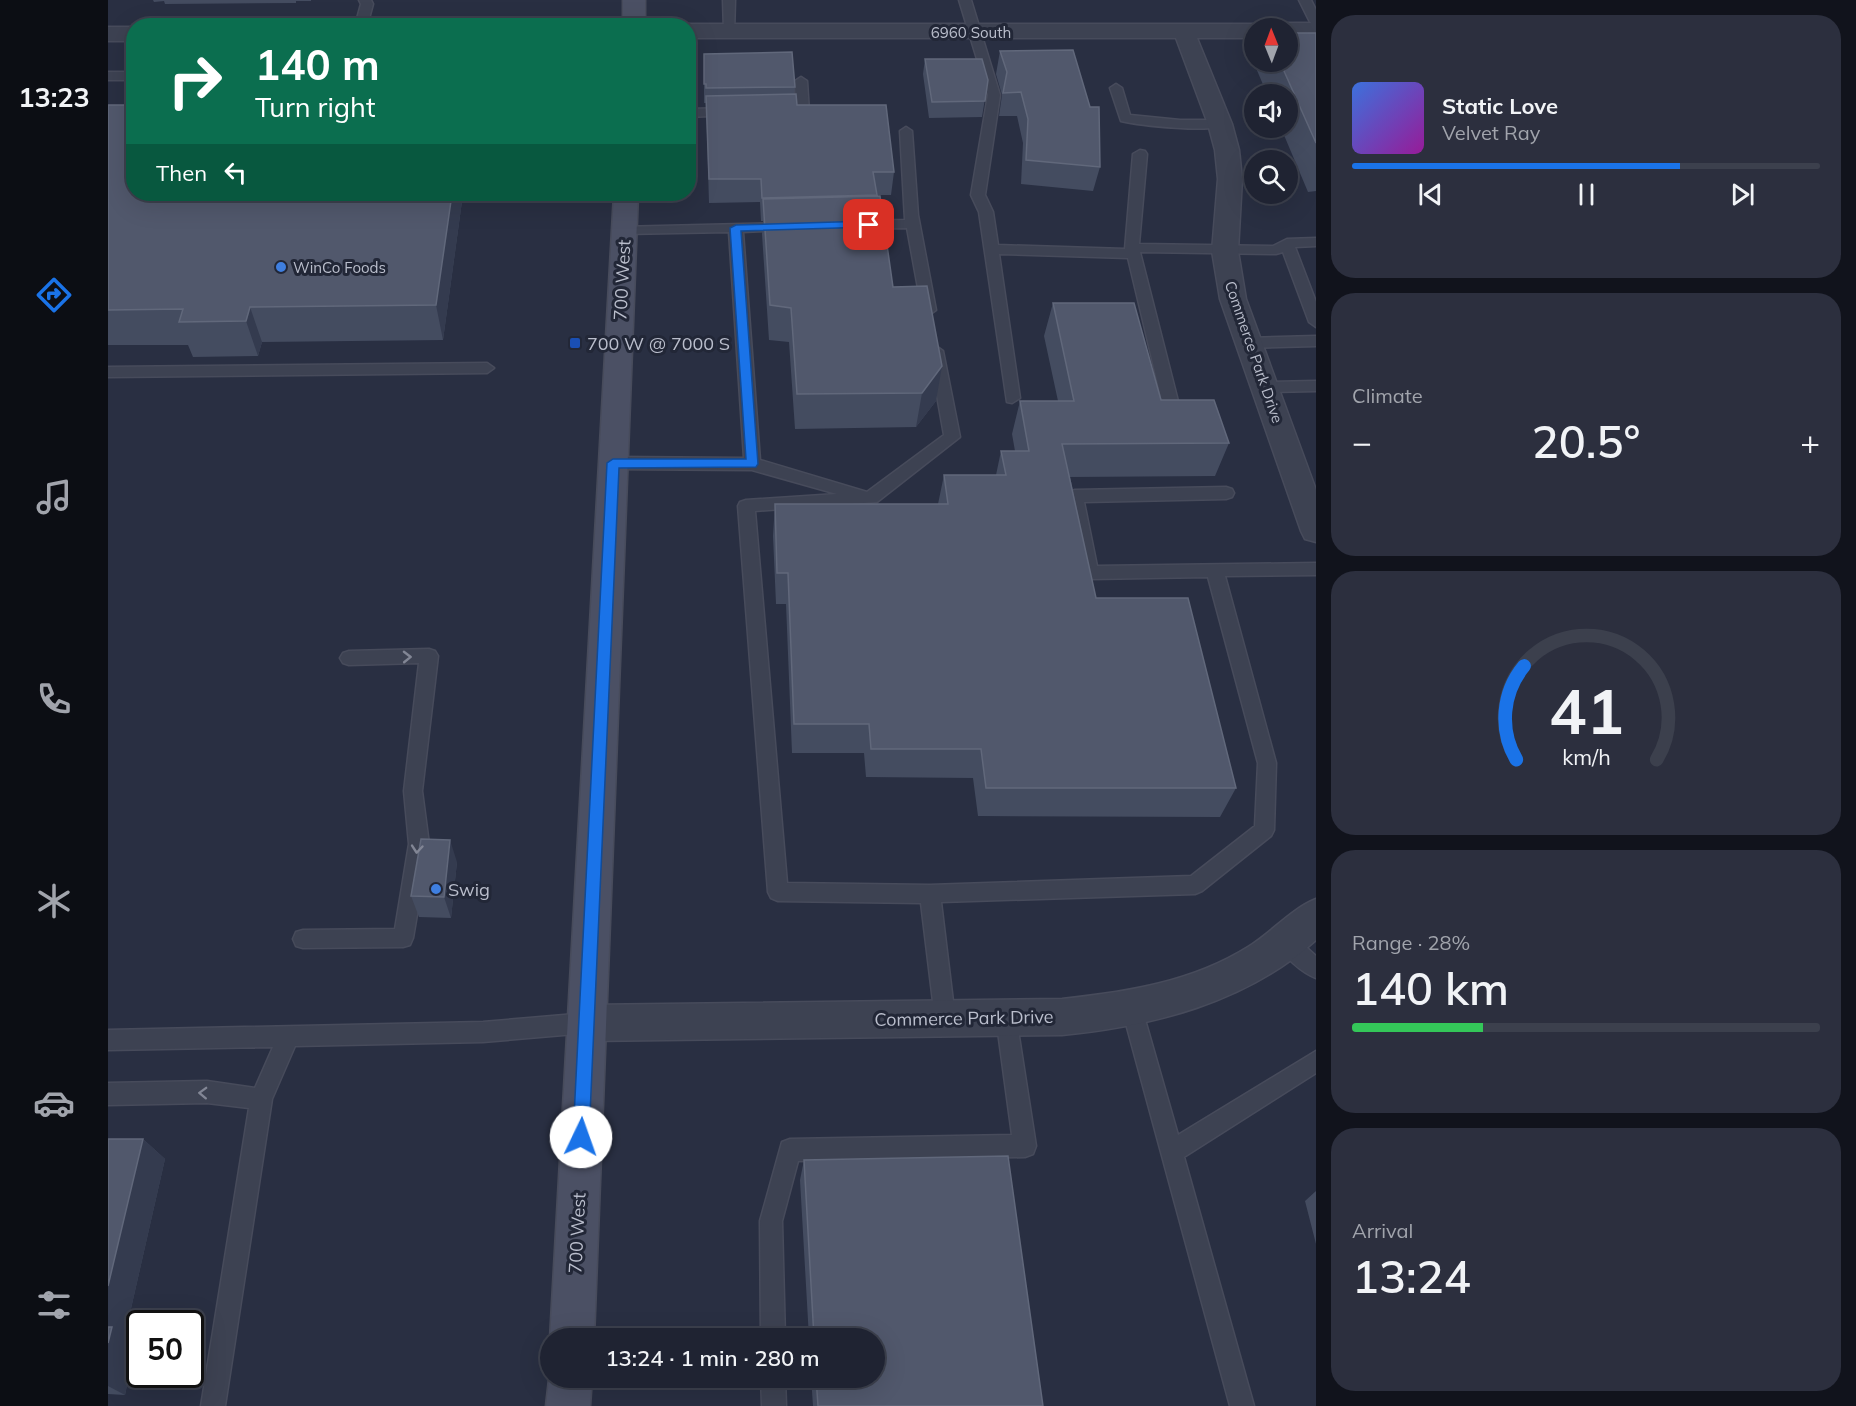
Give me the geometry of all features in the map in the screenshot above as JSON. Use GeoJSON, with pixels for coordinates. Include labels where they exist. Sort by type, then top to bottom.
{"type":"FeatureCollection","features":[{"type":"Feature","properties":{"kind":"main road"},"geometry":{"type":"LineString","coordinates":[[634,0],[634,18]]}},
{"type":"Feature","properties":{"kind":"main road","name":"700 West"},"geometry":{"type":"LineString","coordinates":[[572,1328],[626,201]]}},
{"type":"Feature","properties":{"kind":"main road"},"geometry":{"type":"LineString","coordinates":[[568,1406],[569,1388]]}},
{"type":"Feature","properties":{"kind":"street"},"geometry":{"type":"LineString","coordinates":[[1298,30],[1316,30]]}},
{"type":"Feature","properties":{"kind":"street","name":"6960 South"},"geometry":{"type":"LineString","coordinates":[[696,31],[1244,31]]}},
{"type":"Feature","properties":{"kind":"street","name":"Commerce Park Drive"},"geometry":{"type":"LineString","coordinates":[[1184,31],[1220,124],[1227,150],[1229,171],[1225,251],[1229,283],[1248,343],[1316,531]]}},
{"type":"Feature","properties":{"kind":"street"},"geometry":{"type":"LineString","coordinates":[[108,34],[126,33]]}},
{"type":"Feature","properties":{"kind":"street","name":"Commerce Park Drive"},"geometry":{"type":"LineString","coordinates":[[586,1023],[1062,1017],[1132,1009],[1180,997],[1216,984],[1250,967],[1287,943],[1316,916]]}},
{"type":"Feature","properties":{"kind":"lane"},"geometry":{"type":"LineString","coordinates":[[363,18],[367,4],[365,0]]}},
{"type":"Feature","properties":{"kind":"lane"},"geometry":{"type":"LineString","coordinates":[[729,0],[730,31]]}},
{"type":"Feature","properties":{"kind":"lane"},"geometry":{"type":"LineString","coordinates":[[965,0],[994,95],[978,195],[986,212],[1012,398]]}},
{"type":"Feature","properties":{"kind":"lane"},"geometry":{"type":"LineString","coordinates":[[1305,0],[1316,22]]}},
{"type":"Feature","properties":{"kind":"lane"},"geometry":{"type":"LineString","coordinates":[[108,76],[126,76]]}},
{"type":"Feature","properties":{"kind":"lane"},"geometry":{"type":"LineString","coordinates":[[769,112],[803,112],[801,81]]}},
{"type":"Feature","properties":{"kind":"lane"},"geometry":{"type":"LineString","coordinates":[[1116,88],[1125,118],[1180,124],[1220,124]]}},
{"type":"Feature","properties":{"kind":"lane"},"geometry":{"type":"LineString","coordinates":[[696,113],[746,112]]}},
{"type":"Feature","properties":{"kind":"lane"},"geometry":{"type":"LineString","coordinates":[[906,131],[913,224],[952,437],[871,498],[746,506],[778,892],[930,894],[1195,885],[1264,830],[1267,763],[1215,570]]}},
{"type":"Feature","properties":{"kind":"lane"},"geometry":{"type":"LineString","coordinates":[[1140,154],[1132,251],[1170,401]]}},
{"type":"Feature","properties":{"kind":"lane"},"geometry":{"type":"LineString","coordinates":[[842,225],[913,224]]}},
{"type":"Feature","properties":{"kind":"lane"},"geometry":{"type":"LineString","coordinates":[[624,230],[795,227]]}},
{"type":"Feature","properties":{"kind":"lane"},"geometry":{"type":"LineString","coordinates":[[736,228],[752,464]]}},
{"type":"Feature","properties":{"kind":"lane"},"geometry":{"type":"LineString","coordinates":[[991,249],[1276,250],[1287,243],[1316,242]]}},
{"type":"Feature","properties":{"kind":"lane"},"geometry":{"type":"LineString","coordinates":[[1287,243],[1316,322]]}},
{"type":"Feature","properties":{"kind":"lane"},"geometry":{"type":"LineString","coordinates":[[1248,343],[1316,341]]}},
{"type":"Feature","properties":{"kind":"lane"},"geometry":{"type":"LineString","coordinates":[[108,372],[487,368]]}},
{"type":"Feature","properties":{"kind":"lane"},"geometry":{"type":"LineString","coordinates":[[1264,387],[1316,386]]}},
{"type":"Feature","properties":{"kind":"lane"},"geometry":{"type":"LineString","coordinates":[[613,463],[752,464],[871,498]]}},
{"type":"Feature","properties":{"kind":"lane"},"geometry":{"type":"LineString","coordinates":[[1226,493],[1076,496],[1090,573],[1316,569]]}},
{"type":"Feature","properties":{"kind":"lane"},"geometry":{"type":"LineString","coordinates":[[303,939],[403,938],[417,856],[413,791],[429,656],[349,658]]}},
{"type":"Feature","properties":{"kind":"lane"},"geometry":{"type":"LineString","coordinates":[[930,894],[945,1018]]}},
{"type":"Feature","properties":{"kind":"lane"},"geometry":{"type":"LineString","coordinates":[[1287,943],[1316,969]]}},
{"type":"Feature","properties":{"kind":"lane"},"geometry":{"type":"LineString","coordinates":[[1132,1009],[1242,1406]]}},
{"type":"Feature","properties":{"kind":"lane"},"geometry":{"type":"LineString","coordinates":[[773,1328],[771,1221],[790,1150],[1025,1146],[1006,1017]]}},
{"type":"Feature","properties":{"kind":"lane"},"geometry":{"type":"LineString","coordinates":[[108,1040],[483,1032],[586,1023]]}},
{"type":"Feature","properties":{"kind":"lane"},"geometry":{"type":"LineString","coordinates":[[213,1406],[261,1099],[288,1037]]}},
{"type":"Feature","properties":{"kind":"lane"},"geometry":{"type":"LineString","coordinates":[[1171,1152],[1316,1061]]}},
{"type":"Feature","properties":{"kind":"lane"},"geometry":{"type":"LineString","coordinates":[[108,1094],[207,1092],[261,1099]]}},
{"type":"Feature","properties":{"kind":"lane"},"geometry":{"type":"LineString","coordinates":[[773,1388],[774,1406]]}},
{"type":"Feature","properties":{"kind":"building"},"geometry":{"type":"Polygon","coordinates":[[[1298,33],[1316,33],[1316,143],[1298,102],[1298,84],[1290,84],[1284,72],[1298,72],[1298,33]]]}},
{"type":"Feature","properties":{"kind":"building"},"geometry":{"type":"Polygon","coordinates":[[[1073,50],[1090,107],[1099,107],[1100,167],[1026,160],[1028,119],[1021,92],[1003,93],[1007,72],[1000,51],[1073,50]]]}},
{"type":"Feature","properties":{"kind":"building"},"geometry":{"type":"Polygon","coordinates":[[[792,52],[795,87],[706,88],[704,84],[704,54],[792,52]]]}},
{"type":"Feature","properties":{"kind":"building"},"geometry":{"type":"Polygon","coordinates":[[[925,59],[982,59],[988,80],[985,101],[932,102],[925,59]]]}},
{"type":"Feature","properties":{"kind":"building"},"geometry":{"type":"Polygon","coordinates":[[[796,94],[797,105],[886,105],[894,172],[873,172],[877,195],[762,198],[761,179],[709,179],[706,96],[796,94]]]}},
{"type":"Feature","properties":{"kind":"building","name":"WinCo Foods"},"geometry":{"type":"Polygon","coordinates":[[[108,105],[126,105],[126,201],[451,201],[436,305],[250,307],[246,321],[179,322],[183,309],[108,310],[108,105]]]}},
{"type":"Feature","properties":{"kind":"building"},"geometry":{"type":"Polygon","coordinates":[[[880,196],[893,287],[927,286],[942,366],[922,393],[797,394],[791,308],[770,305],[763,199],[880,196]]]}},
{"type":"Feature","properties":{"kind":"building"},"geometry":{"type":"Polygon","coordinates":[[[1053,303],[1134,303],[1161,400],[1214,400],[1229,443],[1062,444],[1096,598],[1188,598],[1236,788],[986,788],[981,749],[871,749],[869,724],[794,724],[788,573],[777,573],[775,504],[948,504],[944,475],[1006,475],[1001,451],[1029,451],[1020,401],[1074,401],[1053,303]]]}},
{"type":"Feature","properties":{"kind":"building"},"geometry":{"type":"Polygon","coordinates":[[[421,839],[450,840],[444,897],[411,896],[421,839]]]}},
{"type":"Feature","properties":{"kind":"building"},"geometry":{"type":"Polygon","coordinates":[[[108,1139],[143,1139],[108,1286],[108,1139]]]}},
{"type":"Feature","properties":{"kind":"building"},"geometry":{"type":"Polygon","coordinates":[[[1008,1156],[1043,1406],[818,1406],[817,1388],[885,1388],[885,1328],[813,1328],[804,1160],[1008,1156]]]}},
{"type":"Feature","properties":{"kind":"building"},"geometry":{"type":"Polygon","coordinates":[[[108,1327],[112,1327],[108,1343],[108,1327]]]}},
{"type":"Feature","properties":{"kind":"place","name":"WinCo Foods"},"geometry":{"type":"Point","coordinates":[281,267]}},
{"type":"Feature","properties":{"kind":"place","name":"700 W @ 7000 S"},"geometry":{"type":"Point","coordinates":[575,343]}},
{"type":"Feature","properties":{"kind":"place","name":"Swig"},"geometry":{"type":"Point","coordinates":[436,889]}},
{"type":"Feature","properties":{"kind":"route"},"geometry":{"type":"LineString","coordinates":[[581,1137],[613,463],[752,464],[736,228],[869,225]]}}]}
